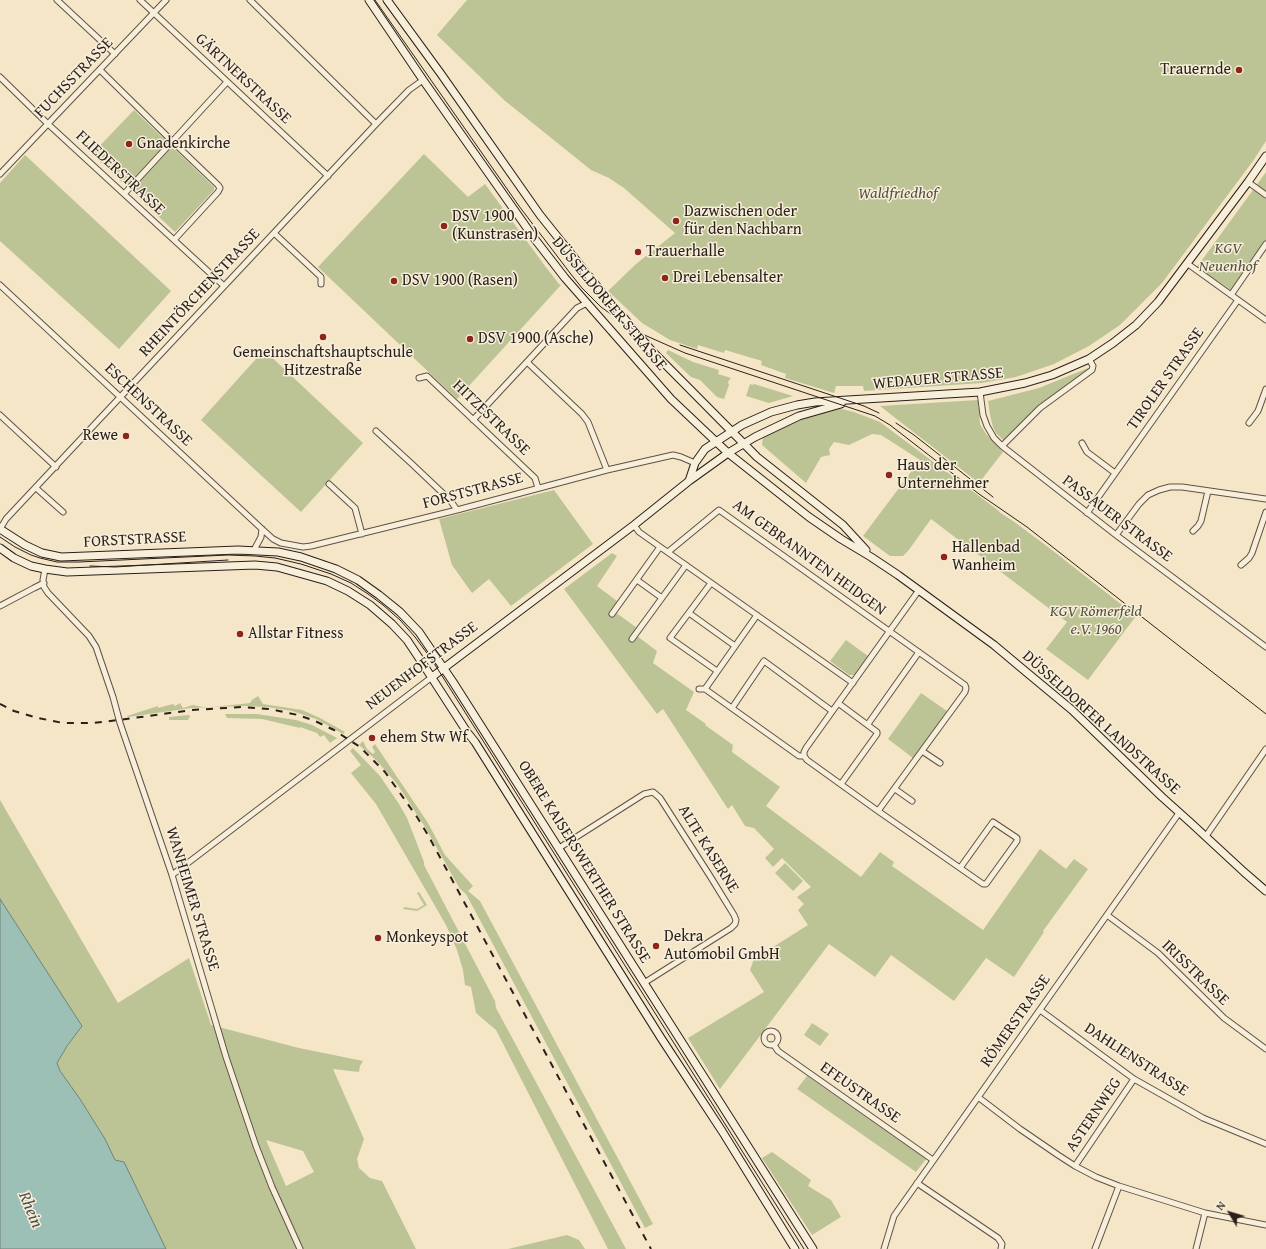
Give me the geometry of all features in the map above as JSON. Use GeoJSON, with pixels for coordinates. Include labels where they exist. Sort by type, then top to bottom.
{"type":"FeatureCollection","features":[{"type":"Feature","properties":{"kind":"street"},"geometry":{"type":"LineString","coordinates":[[57,0],[115,54]]}},
{"type":"Feature","properties":{"kind":"street","name":"GÄRTNERSTRASSE"},"geometry":{"type":"LineString","coordinates":[[140,0],[328,176]]}},
{"type":"Feature","properties":{"kind":"street","name":"FUCHSSTRASSE"},"geometry":{"type":"LineString","coordinates":[[0,174],[166,0]]}},
{"type":"Feature","properties":{"kind":"street"},"geometry":{"type":"LineString","coordinates":[[250,0],[376,124]]}},
{"type":"Feature","properties":{"kind":"street","name":"DÜSSELDORFER STRASSE"},"geometry":{"type":"LineString","coordinates":[[369,0],[423,80],[534,238],[565,278],[672,399],[715,442]]}},
{"type":"Feature","properties":{"kind":"street","name":"DÜSSELDORFER STRASSE"},"geometry":{"type":"LineString","coordinates":[[387,0],[555,234],[652,351],[731,431]]}},
{"type":"Feature","properties":{"kind":"street"},"geometry":{"type":"LineString","coordinates":[[100,70],[220,188],[174,240]]}},
{"type":"Feature","properties":{"kind":"street","name":"FLIEDERSTRASSE"},"geometry":{"type":"LineString","coordinates":[[0,77],[48,124],[224,286]]}},
{"type":"Feature","properties":{"kind":"street","name":"RHEINTÖRCHENSTRASSE"},"geometry":{"type":"LineString","coordinates":[[0,529],[6,519],[376,124],[409,90],[423,80]]}},
{"type":"Feature","properties":{"kind":"street"},"geometry":{"type":"LineString","coordinates":[[124,194],[227,82]]}},
{"type":"Feature","properties":{"kind":"street","name":"WEDAUER STRASSE"},"geometry":{"type":"LineString","coordinates":[[715,442],[731,431],[758,417],[784,408],[815,402],[980,392],[1025,383],[1052,375],[1089,358],[1113,343],[1136,325],[1158,302],[1188,264],[1266,156]]}},
{"type":"Feature","properties":{"kind":"street"},"geometry":{"type":"LineString","coordinates":[[1248,182],[1266,195]]}},
{"type":"Feature","properties":{"kind":"street"},"geometry":{"type":"LineString","coordinates":[[274,233],[321,277],[321,284]]}},
{"type":"Feature","properties":{"kind":"street"},"geometry":{"type":"LineString","coordinates":[[1231,295],[1266,244]]}},
{"type":"Feature","properties":{"kind":"street"},"geometry":{"type":"LineString","coordinates":[[1188,264],[1266,320]]}},
{"type":"Feature","properties":{"kind":"street","name":"ESCHENSTRASSE"},"geometry":{"type":"LineString","coordinates":[[0,285],[262,529]]}},
{"type":"Feature","properties":{"kind":"street","name":"TIROLER STRASSE"},"geometry":{"type":"LineString","coordinates":[[1087,512],[1238,300]]}},
{"type":"Feature","properties":{"kind":"street"},"geometry":{"type":"LineString","coordinates":[[473,420],[577,308],[587,303]]}},
{"type":"Feature","properties":{"kind":"street"},"geometry":{"type":"LineString","coordinates":[[1002,446],[1040,408],[1092,370],[1093,366],[1089,358]]}},
{"type":"Feature","properties":{"kind":"street"},"geometry":{"type":"LineString","coordinates":[[527,362],[582,414],[588,422],[607,470]]}},
{"type":"Feature","properties":{"kind":"street","name":"HITZESTRASSE"},"geometry":{"type":"LineString","coordinates":[[419,378],[427,376],[535,478],[538,488]]}},
{"type":"Feature","properties":{"kind":"street"},"geometry":{"type":"LineString","coordinates":[[1249,423],[1258,411],[1266,389]]}},
{"type":"Feature","properties":{"kind":"street","name":"PASSAUER STRASSE"},"geometry":{"type":"LineString","coordinates":[[980,392],[986,426],[994,438],[1002,446],[1116,535],[1266,647]]}},
{"type":"Feature","properties":{"kind":"street","name":"WEDAUER STRASSE"},"geometry":{"type":"LineString","coordinates":[[744,444],[799,416],[856,400]]}},
{"type":"Feature","properties":{"kind":"street"},"geometry":{"type":"LineString","coordinates":[[0,414],[56,467]]}},
{"type":"Feature","properties":{"kind":"street"},"geometry":{"type":"LineString","coordinates":[[376,431],[450,500],[457,510]]}},
{"type":"Feature","properties":{"kind":"street","name":"DÜSSELDORFER LANDSTRASSE"},"geometry":{"type":"LineString","coordinates":[[731,431],[757,456],[843,525],[871,556]]}},
{"type":"Feature","properties":{"kind":"street"},"geometry":{"type":"LineString","coordinates":[[690,481],[695,463],[705,449],[715,442]]}},
{"type":"Feature","properties":{"kind":"street","name":"DÜSSELDORFER LANDSTRASSE"},"geometry":{"type":"LineString","coordinates":[[715,442],[809,517],[841,539],[871,556],[994,645],[1072,710],[1179,813],[1266,890]]}},
{"type":"Feature","properties":{"kind":"street"},"geometry":{"type":"LineString","coordinates":[[1082,443],[1087,452],[1115,473]]}},
{"type":"Feature","properties":{"kind":"street","name":"NEUENHOFSTRASSE"},"geometry":{"type":"LineString","coordinates":[[172,875],[490,632],[634,525],[704,470],[744,444]]}},
{"type":"Feature","properties":{"kind":"street","name":"FORSTSTRASSE"},"geometry":{"type":"LineString","coordinates":[[262,529],[273,539],[281,542],[303,547],[311,546],[457,510],[607,470],[673,455],[695,463]]}},
{"type":"Feature","properties":{"kind":"street"},"geometry":{"type":"LineString","coordinates":[[695,463],[704,470]]}},
{"type":"Feature","properties":{"kind":"street"},"geometry":{"type":"LineString","coordinates":[[329,484],[356,510],[362,534]]}},
{"type":"Feature","properties":{"kind":"street"},"geometry":{"type":"LineString","coordinates":[[1116,535],[1139,504],[1148,495],[1170,487],[1182,487],[1266,499]]}},
{"type":"Feature","properties":{"kind":"street"},"geometry":{"type":"LineString","coordinates":[[36,488],[63,512]]}},
{"type":"Feature","properties":{"kind":"street"},"geometry":{"type":"LineString","coordinates":[[1193,530],[1201,521],[1208,491]]}},
{"type":"Feature","properties":{"kind":"street","name":"AM GEBRANNTEN HEIDGEN"},"geometry":{"type":"LineString","coordinates":[[668,552],[719,510],[964,684],[966,688],[965,692],[878,811]]}},
{"type":"Feature","properties":{"kind":"street"},"geometry":{"type":"LineString","coordinates":[[1241,565],[1252,553],[1266,512]]}},
{"type":"Feature","properties":{"kind":"street"},"geometry":{"type":"LineString","coordinates":[[634,525],[639,532],[853,683]]}},
{"type":"Feature","properties":{"kind":"street","name":"FORSTSTRASSE"},"geometry":{"type":"LineString","coordinates":[[0,529],[25,545],[42,553],[60,557],[238,550],[278,552]]}},
{"type":"Feature","properties":{"kind":"street"},"geometry":{"type":"LineString","coordinates":[[254,550],[261,537],[262,529]]}},
{"type":"Feature","properties":{"kind":"street"},"geometry":{"type":"LineString","coordinates":[[612,614],[660,547]]}},
{"type":"Feature","properties":{"kind":"street","name":"FORSTSTRASSE"},"geometry":{"type":"LineString","coordinates":[[0,548],[14,558],[32,566],[67,572],[255,565],[277,567]]}},
{"type":"Feature","properties":{"kind":"street","name":"OBERE KAISERSWERTHER STRASSE"},"geometry":{"type":"LineString","coordinates":[[278,552],[301,557],[336,569],[358,580],[400,612],[419,632],[444,668],[559,848],[813,1249]]}},
{"type":"Feature","properties":{"kind":"street"},"geometry":{"type":"LineString","coordinates":[[632,639],[686,565]]}},
{"type":"Feature","properties":{"kind":"street","name":"OBERE KAISERSWERTHER STRASSE"},"geometry":{"type":"LineString","coordinates":[[277,567],[327,581],[348,591],[370,605],[392,624],[407,640],[505,788],[635,998],[722,1131],[795,1249]]}},
{"type":"Feature","properties":{"kind":"street"},"geometry":{"type":"LineString","coordinates":[[0,606],[44,584],[45,569]]}},
{"type":"Feature","properties":{"kind":"street"},"geometry":{"type":"LineString","coordinates":[[637,580],[662,598]]}},
{"type":"Feature","properties":{"kind":"street"},"geometry":{"type":"LineString","coordinates":[[711,583],[670,638],[717,671]]}},
{"type":"Feature","properties":{"kind":"street","name":"WANHEIMER STRASSE"},"geometry":{"type":"LineString","coordinates":[[44,584],[48,593],[89,636],[96,647],[119,720],[172,875],[231,1072],[264,1166],[300,1249]]}},
{"type":"Feature","properties":{"kind":"street"},"geometry":{"type":"LineString","coordinates":[[804,756],[804,751],[919,590]]}},
{"type":"Feature","properties":{"kind":"street"},"geometry":{"type":"LineString","coordinates":[[689,613],[735,646]]}},
{"type":"Feature","properties":{"kind":"street"},"geometry":{"type":"LineString","coordinates":[[757,615],[717,671],[702,689],[732,708],[799,756],[804,756],[807,760],[878,811],[983,884],[986,884],[1017,841],[1017,838],[993,822],[960,868]]}},
{"type":"Feature","properties":{"kind":"street"},"geometry":{"type":"LineString","coordinates":[[868,724],[919,652]]}},
{"type":"Feature","properties":{"kind":"street"},"geometry":{"type":"LineString","coordinates":[[732,708],[764,662],[832,711]]}},
{"type":"Feature","properties":{"kind":"street"},"geometry":{"type":"LineString","coordinates":[[838,703],[875,729],[877,732],[841,784]]}},
{"type":"Feature","properties":{"kind":"street"},"geometry":{"type":"LineString","coordinates":[[1206,836],[1266,749]]}},
{"type":"Feature","properties":{"kind":"street"},"geometry":{"type":"LineString","coordinates":[[922,751],[940,763]]}},
{"type":"Feature","properties":{"kind":"street"},"geometry":{"type":"LineString","coordinates":[[895,789],[912,801]]}},
{"type":"Feature","properties":{"kind":"street","name":"ALTE KASERNE"},"geometry":{"type":"LineString","coordinates":[[559,848],[644,794],[653,792],[660,798],[710,876],[734,915],[736,920],[735,924],[644,983]]}},
{"type":"Feature","properties":{"kind":"street","name":"RÖMERSTRASSE"},"geometry":{"type":"LineString","coordinates":[[884,1249],[894,1216],[1179,813]]}},
{"type":"Feature","properties":{"kind":"street","name":"IRISSTRASSE"},"geometry":{"type":"LineString","coordinates":[[1107,915],[1158,953],[1224,1018],[1266,1049]]}},
{"type":"Feature","properties":{"kind":"street","name":"DAHLIENSTRASSE"},"geometry":{"type":"LineString","coordinates":[[1040,1010],[1134,1079],[1203,1118],[1266,1144]]}},
{"type":"Feature","properties":{"kind":"street","name":"EFEUSTRASSE"},"geometry":{"type":"LineString","coordinates":[[774,1045],[782,1054],[933,1160]]}},
{"type":"Feature","properties":{"kind":"street","name":"ASTERNWEG"},"geometry":{"type":"LineString","coordinates":[[1075,1166],[1134,1079]]}},
{"type":"Feature","properties":{"kind":"street"},"geometry":{"type":"LineString","coordinates":[[978,1097],[1020,1129],[1075,1166],[1119,1186],[1205,1213],[1266,1225]]}},
{"type":"Feature","properties":{"kind":"street"},"geometry":{"type":"LineString","coordinates":[[917,1183],[998,1238],[1002,1244],[1001,1249]]}},
{"type":"Feature","properties":{"kind":"street"},"geometry":{"type":"LineString","coordinates":[[1095,1249],[1119,1186]]}},
{"type":"Feature","properties":{"kind":"street"},"geometry":{"type":"LineString","coordinates":[[1196,1249],[1205,1213]]}},
{"type":"Feature","properties":{"kind":"green space","name":"Waldfriedhof"},"geometry":{"type":"Polygon","coordinates":[[[467,0],[1266,0],[1266,141],[1253,161],[1162,283],[1120,325],[1089,346],[1054,364],[1016,377],[982,383],[864,391],[863,386],[836,386],[834,393],[785,378],[786,374],[761,365],[762,361],[725,350],[724,353],[698,345],[697,349],[670,340],[642,323],[608,291],[636,264],[675,233],[624,188],[609,178],[591,170],[504,100],[437,35],[467,0]]]}},
{"type":"Feature","properties":{"kind":"green space"},"geometry":{"type":"Polygon","coordinates":[[[134,110],[214,187],[214,190],[175,232],[92,154],[134,110]]]}},
{"type":"Feature","properties":{"kind":"green space"},"geometry":{"type":"Polygon","coordinates":[[[424,154],[468,197],[485,184],[545,266],[561,285],[457,399],[318,267],[424,154]]]}},
{"type":"Feature","properties":{"kind":"green space"},"geometry":{"type":"Polygon","coordinates":[[[25,155],[171,291],[119,349],[0,241],[0,183],[25,155]]]}},
{"type":"Feature","properties":{"kind":"green space","name":"KGV Neuenhof"},"geometry":{"type":"Polygon","coordinates":[[[1266,172],[1266,240],[1231,290],[1197,267],[1266,172]]]}},
{"type":"Feature","properties":{"kind":"green space"},"geometry":{"type":"Polygon","coordinates":[[[264,350],[363,443],[301,512],[201,420],[264,350]]]}},
{"type":"Feature","properties":{"kind":"green space"},"geometry":{"type":"Polygon","coordinates":[[[668,350],[693,362],[719,370],[718,374],[731,378],[728,382],[729,385],[724,399],[717,397],[700,380],[691,377],[666,353],[668,350]]]}},
{"type":"Feature","properties":{"kind":"green space"},"geometry":{"type":"Polygon","coordinates":[[[1090,368],[1037,407],[1004,441],[996,433],[990,415],[988,401],[1039,388],[1090,368]]]}},
{"type":"Feature","properties":{"kind":"green space"},"geometry":{"type":"Polygon","coordinates":[[[750,384],[793,396],[769,403],[746,396],[750,384]]]}},
{"type":"Feature","properties":{"kind":"green space"},"geometry":{"type":"Polygon","coordinates":[[[978,400],[980,424],[986,434],[1003,452],[979,483],[880,406],[978,400]]]}},
{"type":"Feature","properties":{"kind":"green space","name":"KGV Römerfeld e.V. 1960"},"geometry":{"type":"Polygon","coordinates":[[[838,408],[854,412],[880,422],[1048,547],[1136,616],[1088,680],[1046,649],[1067,622],[931,519],[903,556],[890,556],[863,536],[920,460],[881,435],[872,434],[849,445],[834,442],[829,449],[830,455],[821,457],[806,483],[762,445],[763,437],[773,432],[820,412],[838,408]]]}},
{"type":"Feature","properties":{"kind":"green space"},"geometry":{"type":"Polygon","coordinates":[[[554,490],[593,544],[511,606],[489,579],[472,593],[452,565],[439,519],[554,490]]]}},
{"type":"Feature","properties":{"kind":"green space"},"geometry":{"type":"Polygon","coordinates":[[[612,553],[617,556],[597,586],[617,601],[615,612],[637,628],[637,636],[657,651],[653,663],[694,692],[686,710],[733,745],[732,752],[780,787],[766,806],[861,877],[880,852],[894,862],[892,866],[983,930],[1040,849],[1066,869],[1074,859],[1088,869],[1043,931],[1044,932],[1014,977],[986,958],[954,1001],[891,955],[875,977],[829,944],[720,1089],[688,1038],[764,992],[750,970],[754,959],[808,925],[798,910],[804,904],[797,897],[811,887],[782,858],[773,867],[765,858],[774,849],[754,828],[745,826],[732,805],[728,809],[663,709],[657,714],[564,589],[612,553]]]}},
{"type":"Feature","properties":{"kind":"green space"},"geometry":{"type":"Polygon","coordinates":[[[846,640],[868,656],[854,675],[849,675],[830,661],[846,640]]]}},
{"type":"Feature","properties":{"kind":"green space"},"geometry":{"type":"Polygon","coordinates":[[[921,693],[947,711],[913,758],[888,739],[921,693]]]}},
{"type":"Feature","properties":{"kind":"green space"},"geometry":{"type":"Polygon","coordinates":[[[258,696],[263,704],[302,710],[345,732],[343,734],[316,719],[292,711],[267,707],[242,706],[191,708],[127,716],[158,706],[158,708],[173,704],[175,706],[180,703],[183,708],[193,705],[214,707],[250,703],[258,696]]]}},
{"type":"Feature","properties":{"kind":"green space"},"geometry":{"type":"Polygon","coordinates":[[[225,714],[257,714],[296,720],[312,725],[337,738],[330,743],[324,735],[320,737],[317,733],[300,727],[262,719],[227,718],[225,714]]]}},
{"type":"Feature","properties":{"kind":"green space"},"geometry":{"type":"Polygon","coordinates":[[[189,715],[188,720],[169,720],[169,717],[189,715]]]}},
{"type":"Feature","properties":{"kind":"green space"},"geometry":{"type":"Polygon","coordinates":[[[363,741],[367,749],[373,754],[375,752],[372,747],[375,744],[428,823],[445,855],[473,886],[468,891],[480,901],[653,1224],[645,1228],[466,894],[460,889],[425,827],[397,784],[376,760],[359,745],[363,741]]]}},
{"type":"Feature","properties":{"kind":"green space"},"geometry":{"type":"Polygon","coordinates":[[[353,748],[380,776],[407,818],[424,865],[495,1001],[496,1008],[626,1249],[608,1249],[496,1030],[476,1013],[471,987],[465,985],[463,970],[457,950],[446,925],[376,804],[351,773],[361,765],[350,751],[353,748]]]}},
{"type":"Feature","properties":{"kind":"green space"},"geometry":{"type":"Polygon","coordinates":[[[0,800],[118,1003],[189,958],[211,1025],[299,1048],[363,1061],[359,1072],[333,1069],[364,1139],[357,1159],[359,1168],[370,1178],[382,1181],[416,1249],[166,1249],[124,1162],[115,1160],[105,1139],[80,1099],[60,1071],[57,1063],[67,1046],[82,1026],[0,899],[0,800]],[[266,1140],[286,1186],[314,1172],[303,1151],[266,1140]]]}},
{"type":"Feature","properties":{"kind":"green space"},"geometry":{"type":"Polygon","coordinates":[[[785,863],[803,881],[793,891],[775,873],[785,863]]]}},
{"type":"Feature","properties":{"kind":"green space"},"geometry":{"type":"Polygon","coordinates":[[[419,892],[427,905],[417,911],[403,909],[404,907],[417,909],[424,905],[417,893],[419,892]]]}},
{"type":"Feature","properties":{"kind":"green space"},"geometry":{"type":"Polygon","coordinates":[[[812,1023],[829,1034],[820,1046],[804,1035],[812,1023]]]}},
{"type":"Feature","properties":{"kind":"green space"},"geometry":{"type":"Polygon","coordinates":[[[807,1076],[926,1159],[916,1172],[797,1089],[807,1076]]]}},
{"type":"Feature","properties":{"kind":"green space"},"geometry":{"type":"Polygon","coordinates":[[[772,1152],[811,1180],[808,1186],[831,1200],[841,1217],[812,1235],[762,1158],[772,1152]]]}},
{"type":"Feature","properties":{"kind":"green space"},"geometry":{"type":"Polygon","coordinates":[[[567,1235],[579,1240],[585,1249],[508,1249],[567,1235]]]}},
{"type":"Feature","properties":{"kind":"water"},"geometry":{"type":"Polygon","coordinates":[[[532,773],[539,776],[542,783],[540,786],[531,780],[530,775],[532,773]]]}},
{"type":"Feature","properties":{"kind":"water","name":"Rhein"},"geometry":{"type":"Polygon","coordinates":[[[0,899],[82,1026],[67,1046],[57,1063],[60,1071],[80,1099],[105,1139],[115,1160],[124,1162],[166,1249],[0,1249],[0,899]]]}},
{"type":"Feature","properties":{"kind":"tram line"},"geometry":{"type":"LineString","coordinates":[[375,0],[519,206],[582,288],[601,307],[640,333],[685,353],[875,416],[890,425],[979,494],[1027,527],[1266,714]]}},
{"type":"Feature","properties":{"kind":"tram line"},"geometry":{"type":"LineString","coordinates":[[680,345],[864,406],[879,413]]}},
{"type":"Feature","properties":{"kind":"tram line"},"geometry":{"type":"LineString","coordinates":[[896,423],[914,435],[993,497]]}},
{"type":"Feature","properties":{"kind":"tram line"},"geometry":{"type":"LineString","coordinates":[[0,537],[31,555],[57,562],[228,555],[275,558],[301,564],[331,574],[351,583],[383,605],[400,620],[432,660],[804,1249]]}},
{"type":"Feature","properties":{"kind":"tram line"},"geometry":{"type":"LineString","coordinates":[[90,566],[115,567],[228,560]]}},
{"type":"Feature","properties":{"kind":"railway"},"geometry":{"type":"LineString","coordinates":[[0,704],[14,711],[63,723],[92,723],[192,710],[242,707],[270,709],[298,715],[315,721],[334,730],[360,747],[385,772],[428,835],[651,1249]]}},
{"type":"Feature","properties":{"kind":"place","name":"Trauernde"},"geometry":{"type":"Point","coordinates":[1239,70]}},
{"type":"Feature","properties":{"kind":"place","name":"Gnadenkirche"},"geometry":{"type":"Point","coordinates":[129,144]}},
{"type":"Feature","properties":{"kind":"place","name":"Dazwischen oder für den Nachbarn"},"geometry":{"type":"Point","coordinates":[676,221]}},
{"type":"Feature","properties":{"kind":"place","name":"DSV 1900 (Kunstrasen)"},"geometry":{"type":"Point","coordinates":[444,226]}},
{"type":"Feature","properties":{"kind":"place","name":"Trauerhalle"},"geometry":{"type":"Point","coordinates":[638,252]}},
{"type":"Feature","properties":{"kind":"place","name":"Drei Lebensalter"},"geometry":{"type":"Point","coordinates":[665,278]}},
{"type":"Feature","properties":{"kind":"place","name":"DSV 1900 (Rasen)"},"geometry":{"type":"Point","coordinates":[394,281]}},
{"type":"Feature","properties":{"kind":"place","name":"Gemeinschaftshauptschule Hitzestraße"},"geometry":{"type":"Point","coordinates":[323,337]}},
{"type":"Feature","properties":{"kind":"place","name":"DSV 1900 (Asche)"},"geometry":{"type":"Point","coordinates":[470,339]}},
{"type":"Feature","properties":{"kind":"place","name":"Rewe"},"geometry":{"type":"Point","coordinates":[126,436]}},
{"type":"Feature","properties":{"kind":"place","name":"Haus der Unternehmer"},"geometry":{"type":"Point","coordinates":[889,475]}},
{"type":"Feature","properties":{"kind":"place","name":"Hallenbad Wanheim"},"geometry":{"type":"Point","coordinates":[944,557]}},
{"type":"Feature","properties":{"kind":"place","name":"Allstar Fitness"},"geometry":{"type":"Point","coordinates":[240,634]}},
{"type":"Feature","properties":{"kind":"place","name":"ehem Stw Wf"},"geometry":{"type":"Point","coordinates":[372,738]}},
{"type":"Feature","properties":{"kind":"place","name":"Monkeyspot"},"geometry":{"type":"Point","coordinates":[378,938]}},
{"type":"Feature","properties":{"kind":"place","name":"Dekra Automobil GmbH"},"geometry":{"type":"Point","coordinates":[656,946]}}]}
